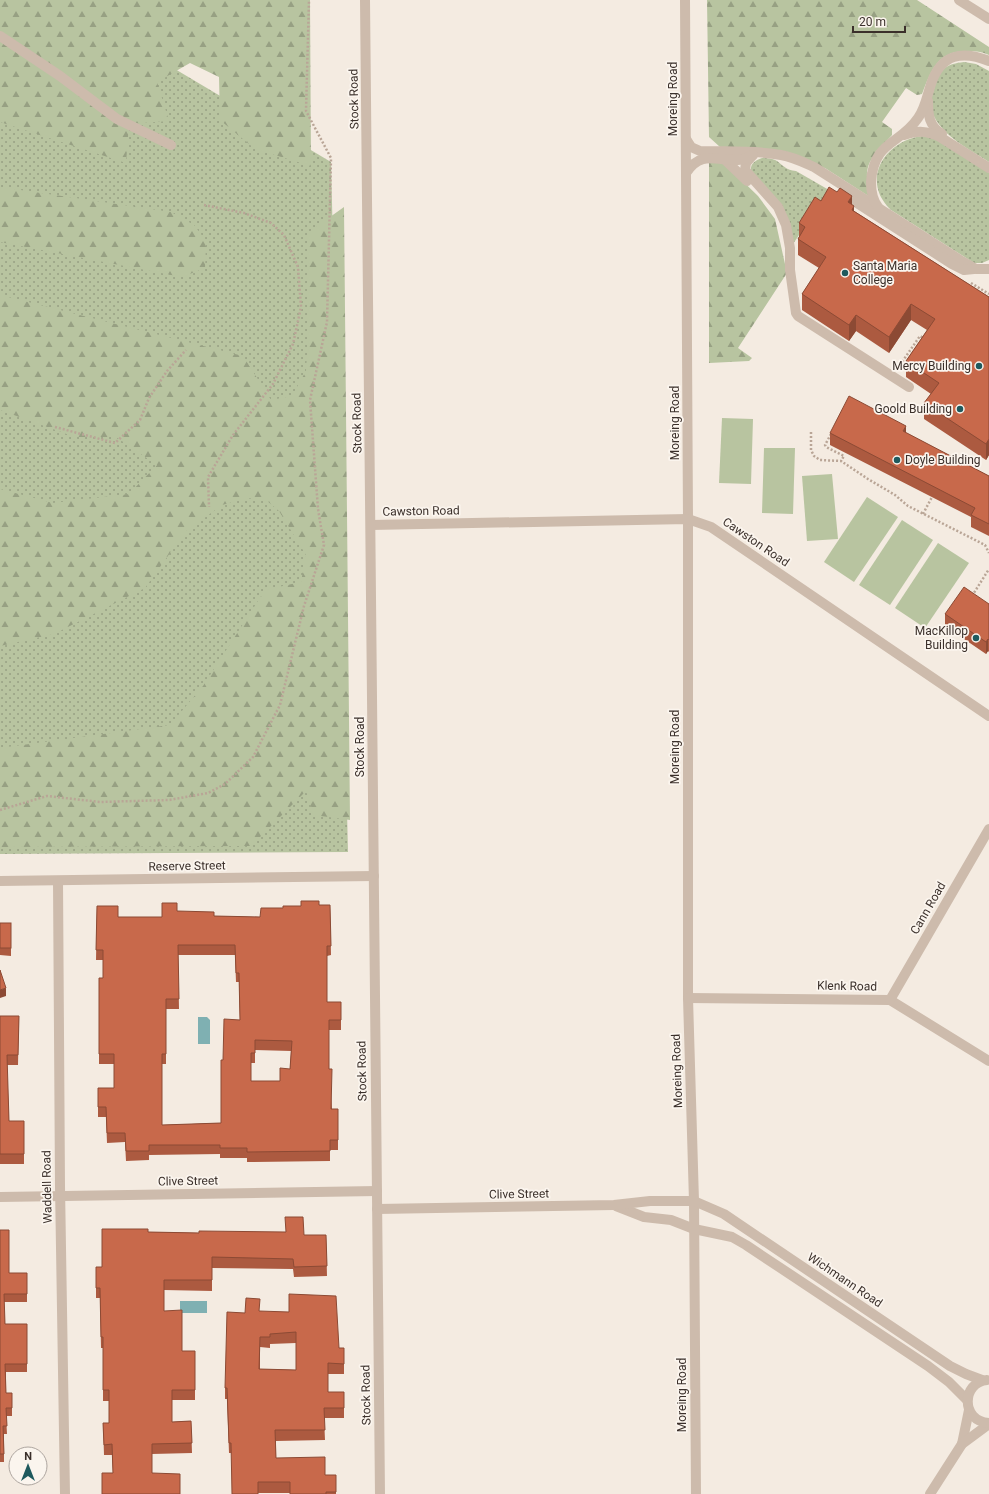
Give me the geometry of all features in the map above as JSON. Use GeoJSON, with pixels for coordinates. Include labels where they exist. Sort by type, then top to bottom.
{"type":"FeatureCollection","features":[{"type":"Feature","properties":{"kind":"street","name":"Stock Road"},"geometry":{"type":"LineString","coordinates":[[366,0],[380,1494]]}},
{"type":"Feature","properties":{"kind":"street","name":"Moreing Road"},"geometry":{"type":"LineString","coordinates":[[686,0],[688,998],[694,1201],[696,1494]]}},
{"type":"Feature","properties":{"kind":"street"},"geometry":{"type":"LineString","coordinates":[[959,0],[989,20]]}},
{"type":"Feature","properties":{"kind":"street"},"geometry":{"type":"LineString","coordinates":[[0,36],[60,76],[117,119],[171,145]]}},
{"type":"Feature","properties":{"kind":"street"},"geometry":{"type":"LineString","coordinates":[[879,209],[874,201],[871,186],[873,168],[876,159],[883,148],[908,130],[919,117],[937,71],[945,62],[954,56],[963,54],[973,55],[989,61]]}},
{"type":"Feature","properties":{"kind":"street"},"geometry":{"type":"LineString","coordinates":[[928,95],[929,118],[931,124],[937,130],[989,164]]}},
{"type":"Feature","properties":{"kind":"street"},"geometry":{"type":"LineString","coordinates":[[898,136],[916,131],[932,133],[989,168]]}},
{"type":"Feature","properties":{"kind":"street"},"geometry":{"type":"LineString","coordinates":[[686,139],[691,147],[700,151],[782,155],[814,167],[937,246],[976,269]]}},
{"type":"Feature","properties":{"kind":"street"},"geometry":{"type":"LineString","coordinates":[[686,173],[691,165],[699,160],[710,158],[738,160],[758,154]]}},
{"type":"Feature","properties":{"kind":"street"},"geometry":{"type":"LineString","coordinates":[[758,154],[746,163],[745,170],[771,198],[782,216],[788,235],[790,270],[796,313],[798,316],[909,387]]}},
{"type":"Feature","properties":{"kind":"street"},"geometry":{"type":"LineString","coordinates":[[724,159],[766,201],[772,209],[779,222],[790,270]]}},
{"type":"Feature","properties":{"kind":"street"},"geometry":{"type":"LineString","coordinates":[[841,184],[844,195],[959,268],[969,270],[989,269]]}},
{"type":"Feature","properties":{"kind":"street"},"geometry":{"type":"LineString","coordinates":[[898,221],[901,232]]}},
{"type":"Feature","properties":{"kind":"street"},"geometry":{"type":"LineString","coordinates":[[937,246],[940,257]]}},
{"type":"Feature","properties":{"kind":"street","name":"Cawston Road"},"geometry":{"type":"LineString","coordinates":[[371,525],[688,519],[711,527],[989,716]]}},
{"type":"Feature","properties":{"kind":"street","name":"Cann Road"},"geometry":{"type":"LineString","coordinates":[[890,1000],[989,830]]}},
{"type":"Feature","properties":{"kind":"street","name":"Reserve Street"},"geometry":{"type":"LineString","coordinates":[[0,881],[374,876]]}},
{"type":"Feature","properties":{"kind":"street","name":"Waddell Road"},"geometry":{"type":"LineString","coordinates":[[58,881],[60,1196],[65,1494]]}},
{"type":"Feature","properties":{"kind":"street","name":"Klenk Road"},"geometry":{"type":"LineString","coordinates":[[688,998],[890,1000],[989,1061]]}},
{"type":"Feature","properties":{"kind":"street","name":"Clive Street"},"geometry":{"type":"LineString","coordinates":[[0,1197],[377,1191]]}},
{"type":"Feature","properties":{"kind":"street","name":"Clive Street"},"geometry":{"type":"LineString","coordinates":[[377,1209],[614,1205],[650,1201],[694,1201]]}},
{"type":"Feature","properties":{"kind":"street","name":"Wichmann Road"},"geometry":{"type":"LineString","coordinates":[[694,1201],[724,1214],[950,1366],[966,1374],[987,1380]]}},
{"type":"Feature","properties":{"kind":"street","name":"Clive Street"},"geometry":{"type":"LineString","coordinates":[[614,1205],[644,1216],[671,1220],[694,1229]]}},
{"type":"Feature","properties":{"kind":"street","name":"Wichmann Road"},"geometry":{"type":"LineString","coordinates":[[694,1229],[732,1237],[746,1245],[928,1366],[949,1382],[967,1400]]}},
{"type":"Feature","properties":{"kind":"street"},"geometry":{"type":"LineString","coordinates":[[962,1444],[969,1410],[967,1400],[973,1386],[987,1380]]}},
{"type":"Feature","properties":{"kind":"street"},"geometry":{"type":"LineString","coordinates":[[969,1410],[980,1421],[989,1423]]}},
{"type":"Feature","properties":{"kind":"street"},"geometry":{"type":"LineString","coordinates":[[930,1494],[962,1444],[989,1423]]}},
{"type":"Feature","properties":{"kind":"path"},"geometry":{"type":"LineString","coordinates":[[0,810],[47,796],[100,802],[169,800],[208,794],[225,784],[253,757],[280,706],[304,606],[324,546],[318,510],[310,400],[326,322],[331,158],[306,110],[309,0]]}},
{"type":"Feature","properties":{"kind":"path"},"geometry":{"type":"LineString","coordinates":[[204,205],[244,213],[264,220],[271,223],[284,235],[298,267],[301,307],[293,344],[273,384],[254,411],[233,435],[208,477],[210,507]]}},
{"type":"Feature","properties":{"kind":"path"},"geometry":{"type":"LineString","coordinates":[[970,282],[989,294]]}},
{"type":"Feature","properties":{"kind":"path"},"geometry":{"type":"LineString","coordinates":[[892,376],[920,336],[926,340]]}},
{"type":"Feature","properties":{"kind":"path"},"geometry":{"type":"LineString","coordinates":[[55,427],[115,443],[140,420],[152,393],[167,371],[186,350]]}},
{"type":"Feature","properties":{"kind":"path"},"geometry":{"type":"LineString","coordinates":[[811,432],[811,450],[814,456],[820,460],[841,461],[895,495],[908,506],[985,545],[989,552]]}},
{"type":"Feature","properties":{"kind":"path"},"geometry":{"type":"LineString","coordinates":[[832,432],[825,445],[826,447],[844,456],[841,461]]}},
{"type":"Feature","properties":{"kind":"path"},"geometry":{"type":"LineString","coordinates":[[923,514],[932,497]]}},
{"type":"Feature","properties":{"kind":"path"},"geometry":{"type":"LineString","coordinates":[[970,598],[989,569]]}},
{"type":"Feature","properties":{"kind":"green space"},"geometry":{"type":"Polygon","coordinates":[[[0,0],[59,0],[331,162],[348,852],[0,854],[0,0]]]}},
{"type":"Feature","properties":{"kind":"green space"},"geometry":{"type":"Polygon","coordinates":[[[0,0],[310,0],[311,166],[255,149],[220,120],[219,77],[190,63],[157,82],[169,121],[129,124],[126,163],[0,122],[0,0]]]}},
{"type":"Feature","properties":{"kind":"green space"},"geometry":{"type":"Polygon","coordinates":[[[707,0],[917,0],[989,47],[989,55],[974,51],[955,52],[941,59],[936,64],[922,94],[917,95],[906,88],[882,122],[892,129],[892,135],[878,150],[870,163],[867,176],[870,197],[825,168],[720,147],[709,137],[707,0]]]}},
{"type":"Feature","properties":{"kind":"green space"},"geometry":{"type":"Polygon","coordinates":[[[964,62],[976,64],[989,71],[989,162],[951,137],[936,120],[932,111],[931,100],[939,75],[945,68],[953,64],[964,62]]]}},
{"type":"Feature","properties":{"kind":"green space"},"geometry":{"type":"Polygon","coordinates":[[[922,136],[949,145],[989,173],[989,260],[982,263],[974,263],[891,210],[882,199],[877,187],[877,175],[887,154],[908,139],[922,136]]]}},
{"type":"Feature","properties":{"kind":"green space"},"geometry":{"type":"Polygon","coordinates":[[[762,158],[770,158],[775,160],[788,169],[796,171],[829,190],[793,244],[790,230],[751,172],[753,163],[762,158]]]}},
{"type":"Feature","properties":{"kind":"green space"},"geometry":{"type":"Polygon","coordinates":[[[709,163],[724,163],[758,196],[775,219],[787,273],[738,348],[752,358],[749,361],[709,363],[709,163]]]}},
{"type":"Feature","properties":{"kind":"green space"},"geometry":{"type":"Polygon","coordinates":[[[0,187],[171,212],[194,225],[206,241],[205,268],[182,277],[0,242],[0,187]]]}},
{"type":"Feature","properties":{"kind":"green space"},"geometry":{"type":"Polygon","coordinates":[[[344,207],[350,820],[314,815],[306,791],[251,846],[0,847],[0,748],[170,725],[203,686],[265,590],[301,582],[306,555],[279,511],[266,500],[247,498],[222,505],[185,532],[145,588],[54,634],[0,646],[0,489],[53,503],[129,494],[157,465],[116,437],[75,437],[0,410],[0,295],[243,356],[271,400],[292,396],[306,371],[309,320],[309,232],[344,207]]]}},
{"type":"Feature","properties":{"kind":"green space"},"geometry":{"type":"Polygon","coordinates":[[[722,418],[753,419],[751,484],[719,483],[722,418]]]}},
{"type":"Feature","properties":{"kind":"green space"},"geometry":{"type":"Polygon","coordinates":[[[764,448],[795,448],[793,514],[762,513],[764,448]]]}},
{"type":"Feature","properties":{"kind":"green space"},"geometry":{"type":"Polygon","coordinates":[[[832,474],[838,539],[807,541],[802,476],[832,474]]]}},
{"type":"Feature","properties":{"kind":"green space"},"geometry":{"type":"Polygon","coordinates":[[[867,497],[898,517],[854,582],[824,562],[867,497]]]}},
{"type":"Feature","properties":{"kind":"green space"},"geometry":{"type":"Polygon","coordinates":[[[902,520],[933,540],[890,605],[859,585],[902,520]]]}},
{"type":"Feature","properties":{"kind":"green space"},"geometry":{"type":"Polygon","coordinates":[[[938,543],[969,563],[925,628],[895,608],[938,543]]]}},
{"type":"Feature","properties":{"kind":"water"},"geometry":{"type":"Polygon","coordinates":[[[198,1017],[207,1017],[210,1020],[210,1044],[198,1044],[198,1017]]]}},
{"type":"Feature","properties":{"kind":"water"},"geometry":{"type":"Polygon","coordinates":[[[180,1301],[207,1301],[207,1313],[180,1313],[180,1301]]]}},
{"type":"Feature","properties":{"kind":"building"},"geometry":{"type":"Polygon","coordinates":[[[829,187],[837,192],[840,188],[852,196],[848,202],[854,206],[852,210],[989,297],[989,439],[986,444],[924,403],[939,383],[906,361],[935,319],[911,304],[889,337],[856,315],[849,325],[802,294],[826,257],[798,239],[805,227],[799,223],[815,197],[821,201],[829,187]]]}},
{"type":"Feature","properties":{"kind":"building","name":"Doyle Building"},"geometry":{"type":"Polygon","coordinates":[[[849,396],[906,426],[903,431],[989,476],[989,524],[971,515],[975,508],[830,433],[849,396]]]}},
{"type":"Feature","properties":{"kind":"building","name":"MacKillop Building"},"geometry":{"type":"Polygon","coordinates":[[[964,587],[989,604],[989,640],[988,639],[986,642],[945,614],[964,587]]]}},
{"type":"Feature","properties":{"kind":"building"},"geometry":{"type":"Polygon","coordinates":[[[301,901],[319,901],[319,905],[330,905],[331,946],[327,946],[327,1002],[341,1002],[341,1020],[329,1020],[329,1069],[332,1069],[331,1109],[338,1109],[338,1140],[330,1140],[330,1151],[247,1152],[247,1148],[220,1148],[220,1145],[149,1145],[149,1151],[126,1151],[125,1133],[107,1133],[106,1107],[98,1107],[98,1088],[114,1088],[114,1054],[99,1054],[99,978],[103,978],[103,950],[96,950],[97,906],[118,906],[118,917],[162,917],[162,903],[177,903],[177,911],[214,912],[214,916],[260,917],[261,908],[301,906],[301,901]],[[178,945],[179,999],[166,999],[166,1054],[162,1054],[162,1125],[221,1123],[221,1060],[223,1060],[224,1019],[240,1020],[239,973],[236,973],[235,945],[178,945]],[[255,1040],[255,1053],[251,1053],[251,1081],[280,1081],[280,1068],[290,1069],[292,1041],[255,1040]]]}},
{"type":"Feature","properties":{"kind":"building"},"geometry":{"type":"Polygon","coordinates":[[[0,923],[11,923],[11,948],[0,948],[0,923]]]}},
{"type":"Feature","properties":{"kind":"building"},"geometry":{"type":"Polygon","coordinates":[[[0,970],[6,988],[0,990],[0,970]]]}},
{"type":"Feature","properties":{"kind":"building"},"geometry":{"type":"Polygon","coordinates":[[[0,1016],[19,1016],[18,1055],[7,1055],[9,1121],[24,1121],[24,1154],[0,1154],[0,1016]]]}},
{"type":"Feature","properties":{"kind":"building"},"geometry":{"type":"Polygon","coordinates":[[[285,1217],[303,1217],[304,1235],[326,1235],[327,1266],[294,1267],[293,1259],[212,1257],[212,1280],[164,1280],[164,1311],[182,1310],[182,1351],[195,1351],[195,1390],[172,1390],[172,1422],[191,1421],[192,1443],[152,1444],[152,1473],[180,1474],[180,1494],[102,1494],[102,1473],[113,1473],[112,1444],[104,1445],[103,1423],[109,1423],[109,1390],[103,1390],[103,1337],[101,1337],[100,1288],[96,1288],[96,1267],[102,1267],[102,1229],[148,1229],[148,1232],[199,1233],[199,1231],[286,1232],[285,1217]]]}},
{"type":"Feature","properties":{"kind":"building"},"geometry":{"type":"Polygon","coordinates":[[[0,1230],[9,1230],[9,1273],[27,1273],[27,1294],[4,1294],[5,1324],[27,1324],[27,1364],[5,1364],[6,1393],[12,1393],[12,1408],[6,1408],[7,1426],[3,1426],[4,1454],[0,1454],[0,1230]]]}},
{"type":"Feature","properties":{"kind":"building"},"geometry":{"type":"Polygon","coordinates":[[[289,1294],[336,1296],[339,1348],[344,1348],[344,1364],[328,1363],[328,1392],[344,1392],[344,1408],[324,1408],[325,1430],[275,1430],[276,1458],[325,1457],[325,1475],[336,1475],[336,1492],[326,1492],[326,1494],[290,1494],[290,1482],[258,1482],[258,1494],[232,1494],[231,1443],[229,1443],[227,1388],[225,1388],[227,1312],[245,1313],[246,1298],[260,1299],[259,1311],[289,1312],[289,1294]],[[296,1332],[270,1334],[270,1337],[260,1337],[259,1369],[296,1370],[296,1332]]]}},
{"type":"Feature","properties":{"kind":"place","name":"Santa Maria College"},"geometry":{"type":"Point","coordinates":[845,273]}},
{"type":"Feature","properties":{"kind":"place","name":"Mercy Building"},"geometry":{"type":"Point","coordinates":[979,366]}},
{"type":"Feature","properties":{"kind":"place","name":"Goold Building"},"geometry":{"type":"Point","coordinates":[960,409]}},
{"type":"Feature","properties":{"kind":"place","name":"Doyle Building"},"geometry":{"type":"Point","coordinates":[897,460]}},
{"type":"Feature","properties":{"kind":"place","name":"MacKillop Building"},"geometry":{"type":"Point","coordinates":[976,638]}}]}
